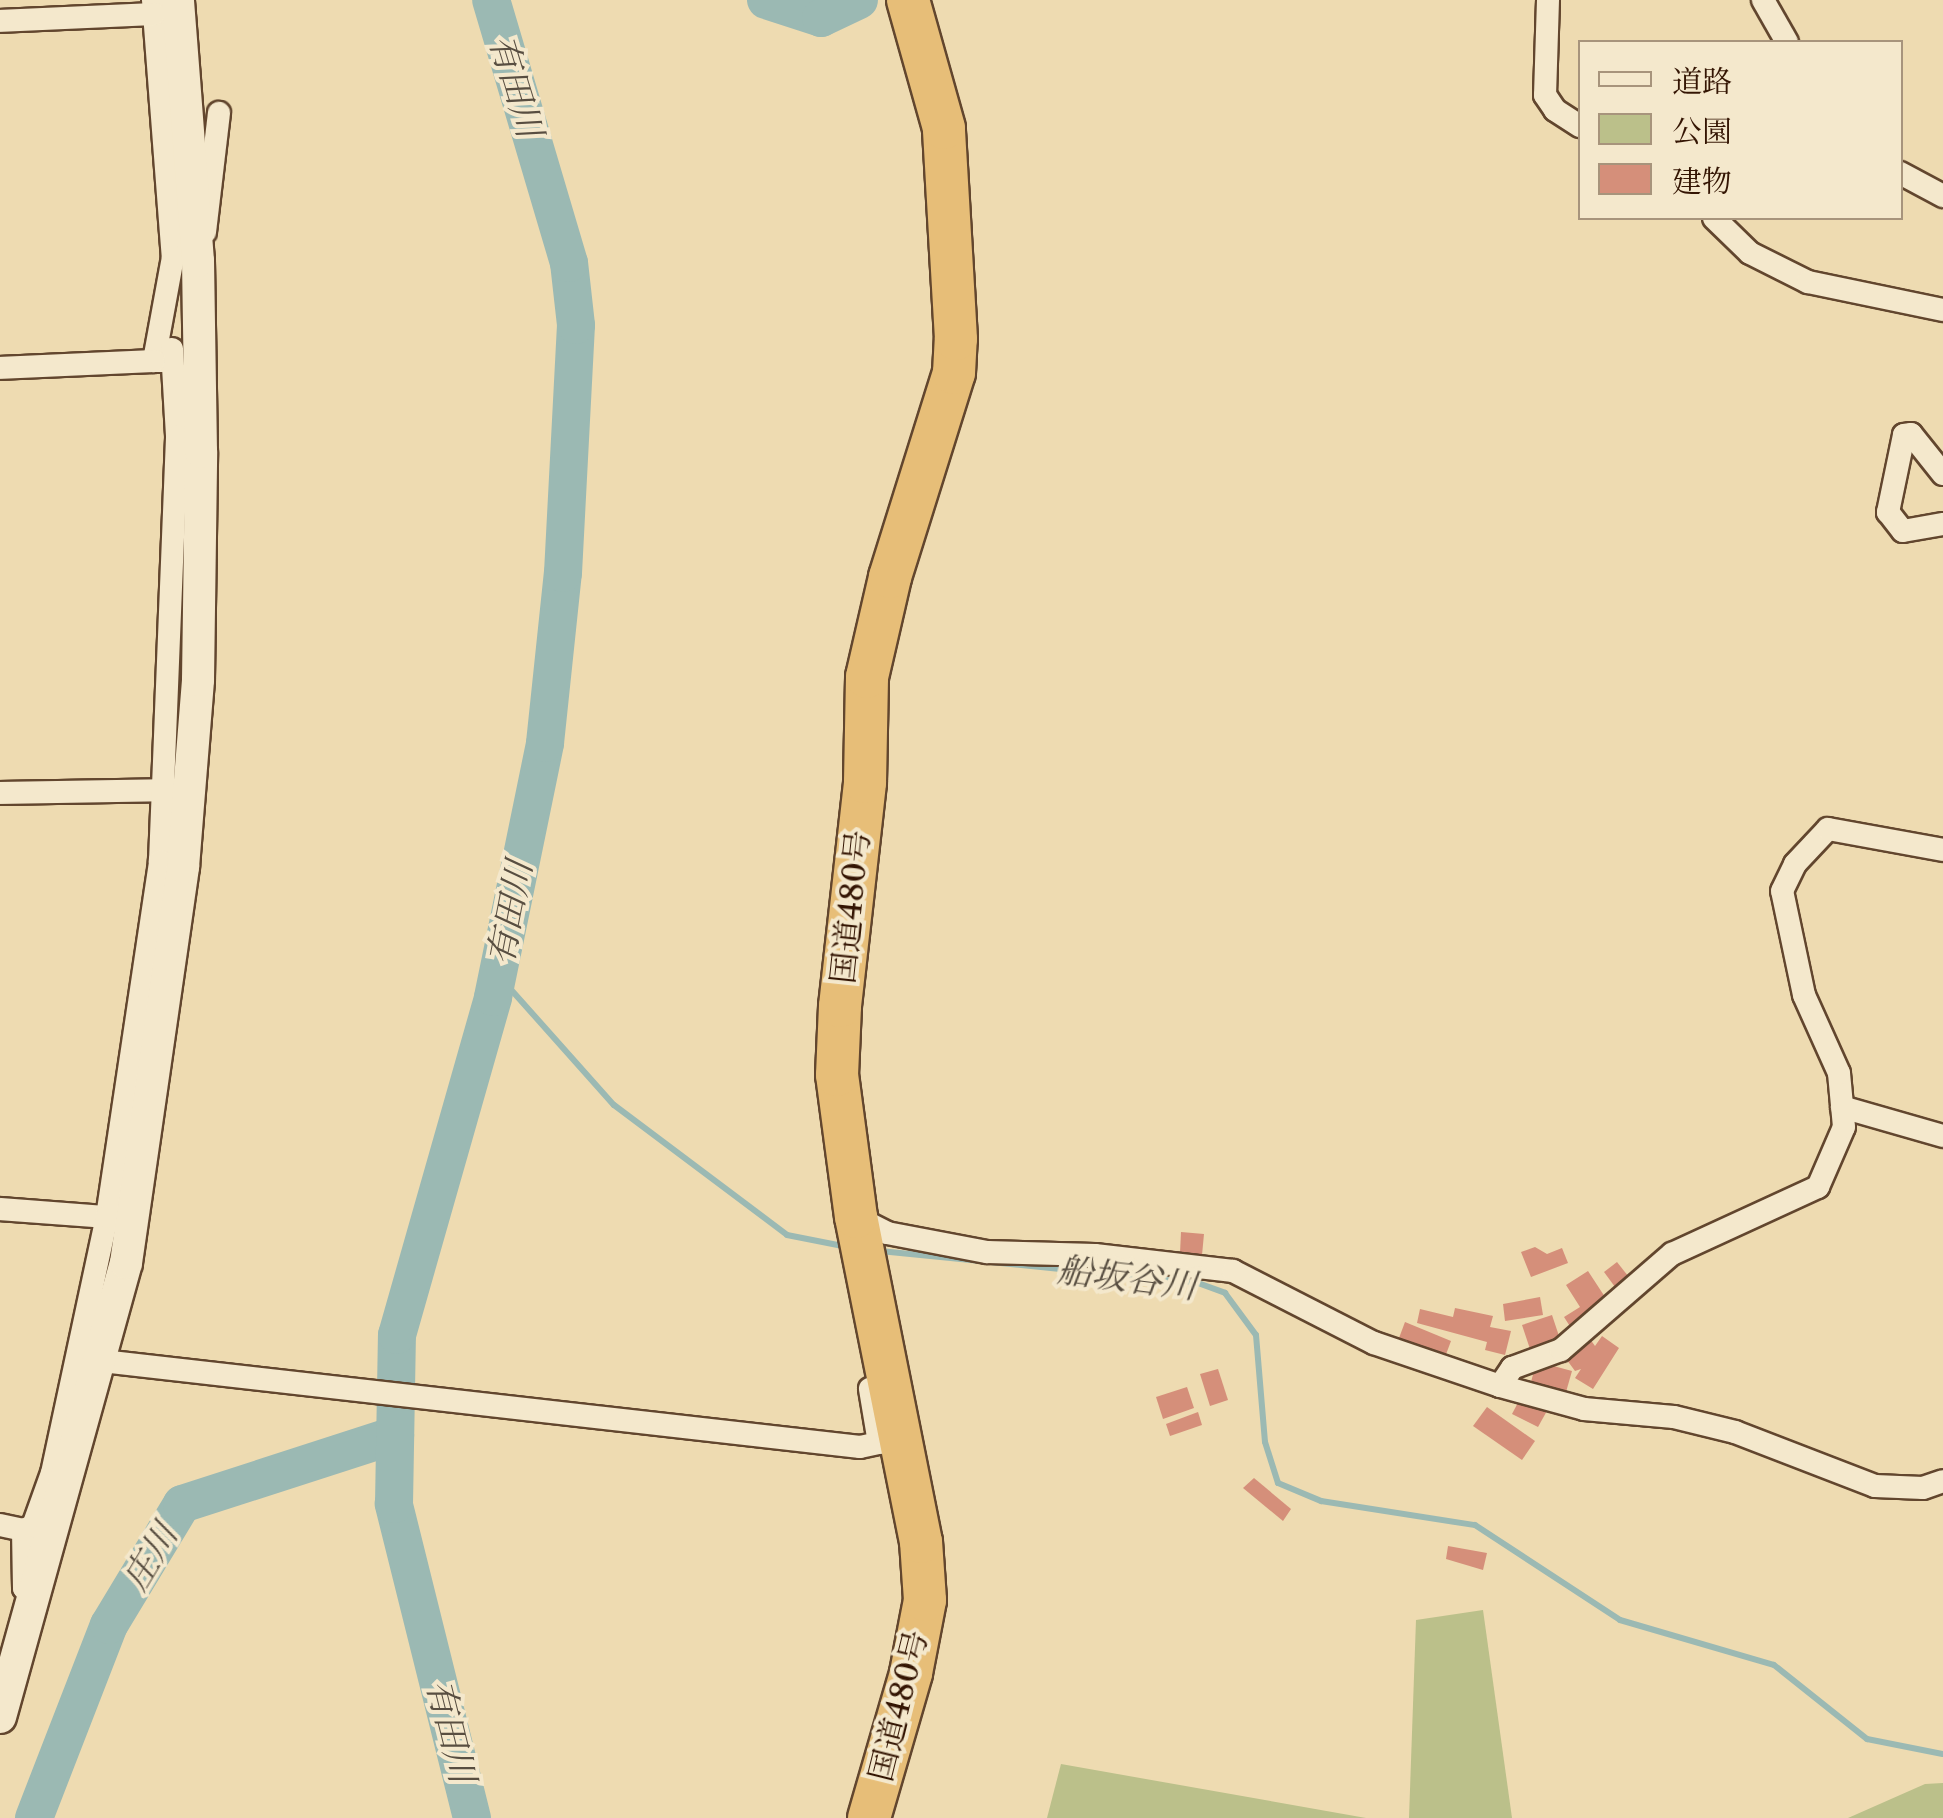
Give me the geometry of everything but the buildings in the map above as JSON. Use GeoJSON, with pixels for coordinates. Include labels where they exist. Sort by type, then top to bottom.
{"type":"FeatureCollection","features":[{"type":"Feature","properties":{"kind":"highway","name":"国道480号"},"geometry":{"type":"LineString","coordinates":[[869,1818],[911,1672],[924,1600],[921,1542],[856,1217],[837,1075],[865,782],[867,676],[955,356],[944,128],[916,5]]}},
{"type":"Feature","properties":{"kind":"street"},"geometry":{"type":"LineString","coordinates":[[1548,0],[1545,95],[1555,110],[1578,125]]}},
{"type":"Feature","properties":{"kind":"street"},"geometry":{"type":"LineString","coordinates":[[1763,0],[1786,40]]}},
{"type":"Feature","properties":{"kind":"street"},"geometry":{"type":"LineString","coordinates":[[0,21],[162,5]]}},
{"type":"Feature","properties":{"kind":"street"},"geometry":{"type":"LineString","coordinates":[[162,5],[198,261]]}},
{"type":"Feature","properties":{"kind":"street"},"geometry":{"type":"LineString","coordinates":[[34,1598],[24,1588],[12,1528],[33,1526],[52,1473],[107,1216],[172,864],[198,680],[189,444],[162,360],[174,257],[162,5]]}},
{"type":"Feature","properties":{"kind":"street"},"geometry":{"type":"LineString","coordinates":[[0,1718],[110,1362],[148,1138],[172,864],[165,790],[198,261],[219,113]]}},
{"type":"Feature","properties":{"kind":"street"},"geometry":{"type":"LineString","coordinates":[[1903,175],[1943,196]]}},
{"type":"Feature","properties":{"kind":"street"},"geometry":{"type":"LineString","coordinates":[[1716,220],[1750,253],[1808,282],[1943,310]]}},
{"type":"Feature","properties":{"kind":"street"},"geometry":{"type":"LineString","coordinates":[[162,360],[187,265],[198,261]]}},
{"type":"Feature","properties":{"kind":"street"},"geometry":{"type":"LineString","coordinates":[[0,368],[162,360]]}},
{"type":"Feature","properties":{"kind":"street"},"geometry":{"type":"LineString","coordinates":[[1943,474],[1911,434],[1904,435],[1888,512],[1903,531],[1943,524]]}},
{"type":"Feature","properties":{"kind":"street"},"geometry":{"type":"LineString","coordinates":[[0,793],[165,790]]}},
{"type":"Feature","properties":{"kind":"street"},"geometry":{"type":"LineString","coordinates":[[1500,1386],[1512,1368],[1561,1350],[1672,1254],[1818,1187],[1840,1142],[1839,1073],[1804,995],[1782,891],[1795,864],[1828,829],[1943,850]]}},
{"type":"Feature","properties":{"kind":"street"},"geometry":{"type":"LineString","coordinates":[[1842,1106],[1943,1136]]}},
{"type":"Feature","properties":{"kind":"street"},"geometry":{"type":"LineString","coordinates":[[0,1209],[113,1217],[132,1146],[148,1138]]}},
{"type":"Feature","properties":{"kind":"street"},"geometry":{"type":"LineString","coordinates":[[856,1217],[887,1233],[987,1252],[1095,1255],[1234,1271],[1374,1343],[1500,1386],[1584,1409],[1674,1417],[1735,1432],[1875,1486],[1923,1488],[1943,1480]]}},
{"type":"Feature","properties":{"kind":"street"},"geometry":{"type":"LineString","coordinates":[[110,1362],[860,1447],[879,1443],[861,1339],[878,1321]]}},
{"type":"Feature","properties":{"kind":"green space"},"geometry":{"type":"Polygon","coordinates":[[[1483,1610],[1512,1818],[1409,1818],[1416,1620],[1483,1610]]]}},
{"type":"Feature","properties":{"kind":"green space"},"geometry":{"type":"Polygon","coordinates":[[[1061,1764],[1366,1818],[1047,1818],[1061,1764]]]}},
{"type":"Feature","properties":{"kind":"green space"},"geometry":{"type":"Polygon","coordinates":[[[1943,1783],[1943,1818],[1848,1818],[1925,1784],[1943,1783]]]}},
{"type":"Feature","properties":{"kind":"waterway","name":"有田川"},"geometry":{"type":"LineString","coordinates":[[472,1818],[394,1504],[397,1335],[493,997],[545,743],[563,573],[576,325],[569,263],[491,0]]}},
{"type":"Feature","properties":{"kind":"waterway"},"geometry":{"type":"LineString","coordinates":[[766,0],[821,18],[859,0]]}},
{"type":"Feature","properties":{"kind":"waterway","name":"船坂谷川"},"geometry":{"type":"LineString","coordinates":[[498,975],[614,1105],[787,1235],[848,1247]]}},
{"type":"Feature","properties":{"kind":"waterway","name":"船坂谷川"},"geometry":{"type":"LineString","coordinates":[[880,1251],[1198,1283],[1225,1293],[1256,1335],[1265,1442],[1278,1483],[1321,1501],[1475,1525],[1620,1620],[1774,1665],[1867,1739],[1943,1754]]}},
{"type":"Feature","properties":{"kind":"waterway","name":"庄川"},"geometry":{"type":"LineString","coordinates":[[34,1818],[109,1625],[182,1504],[395,1435]]}}]}
